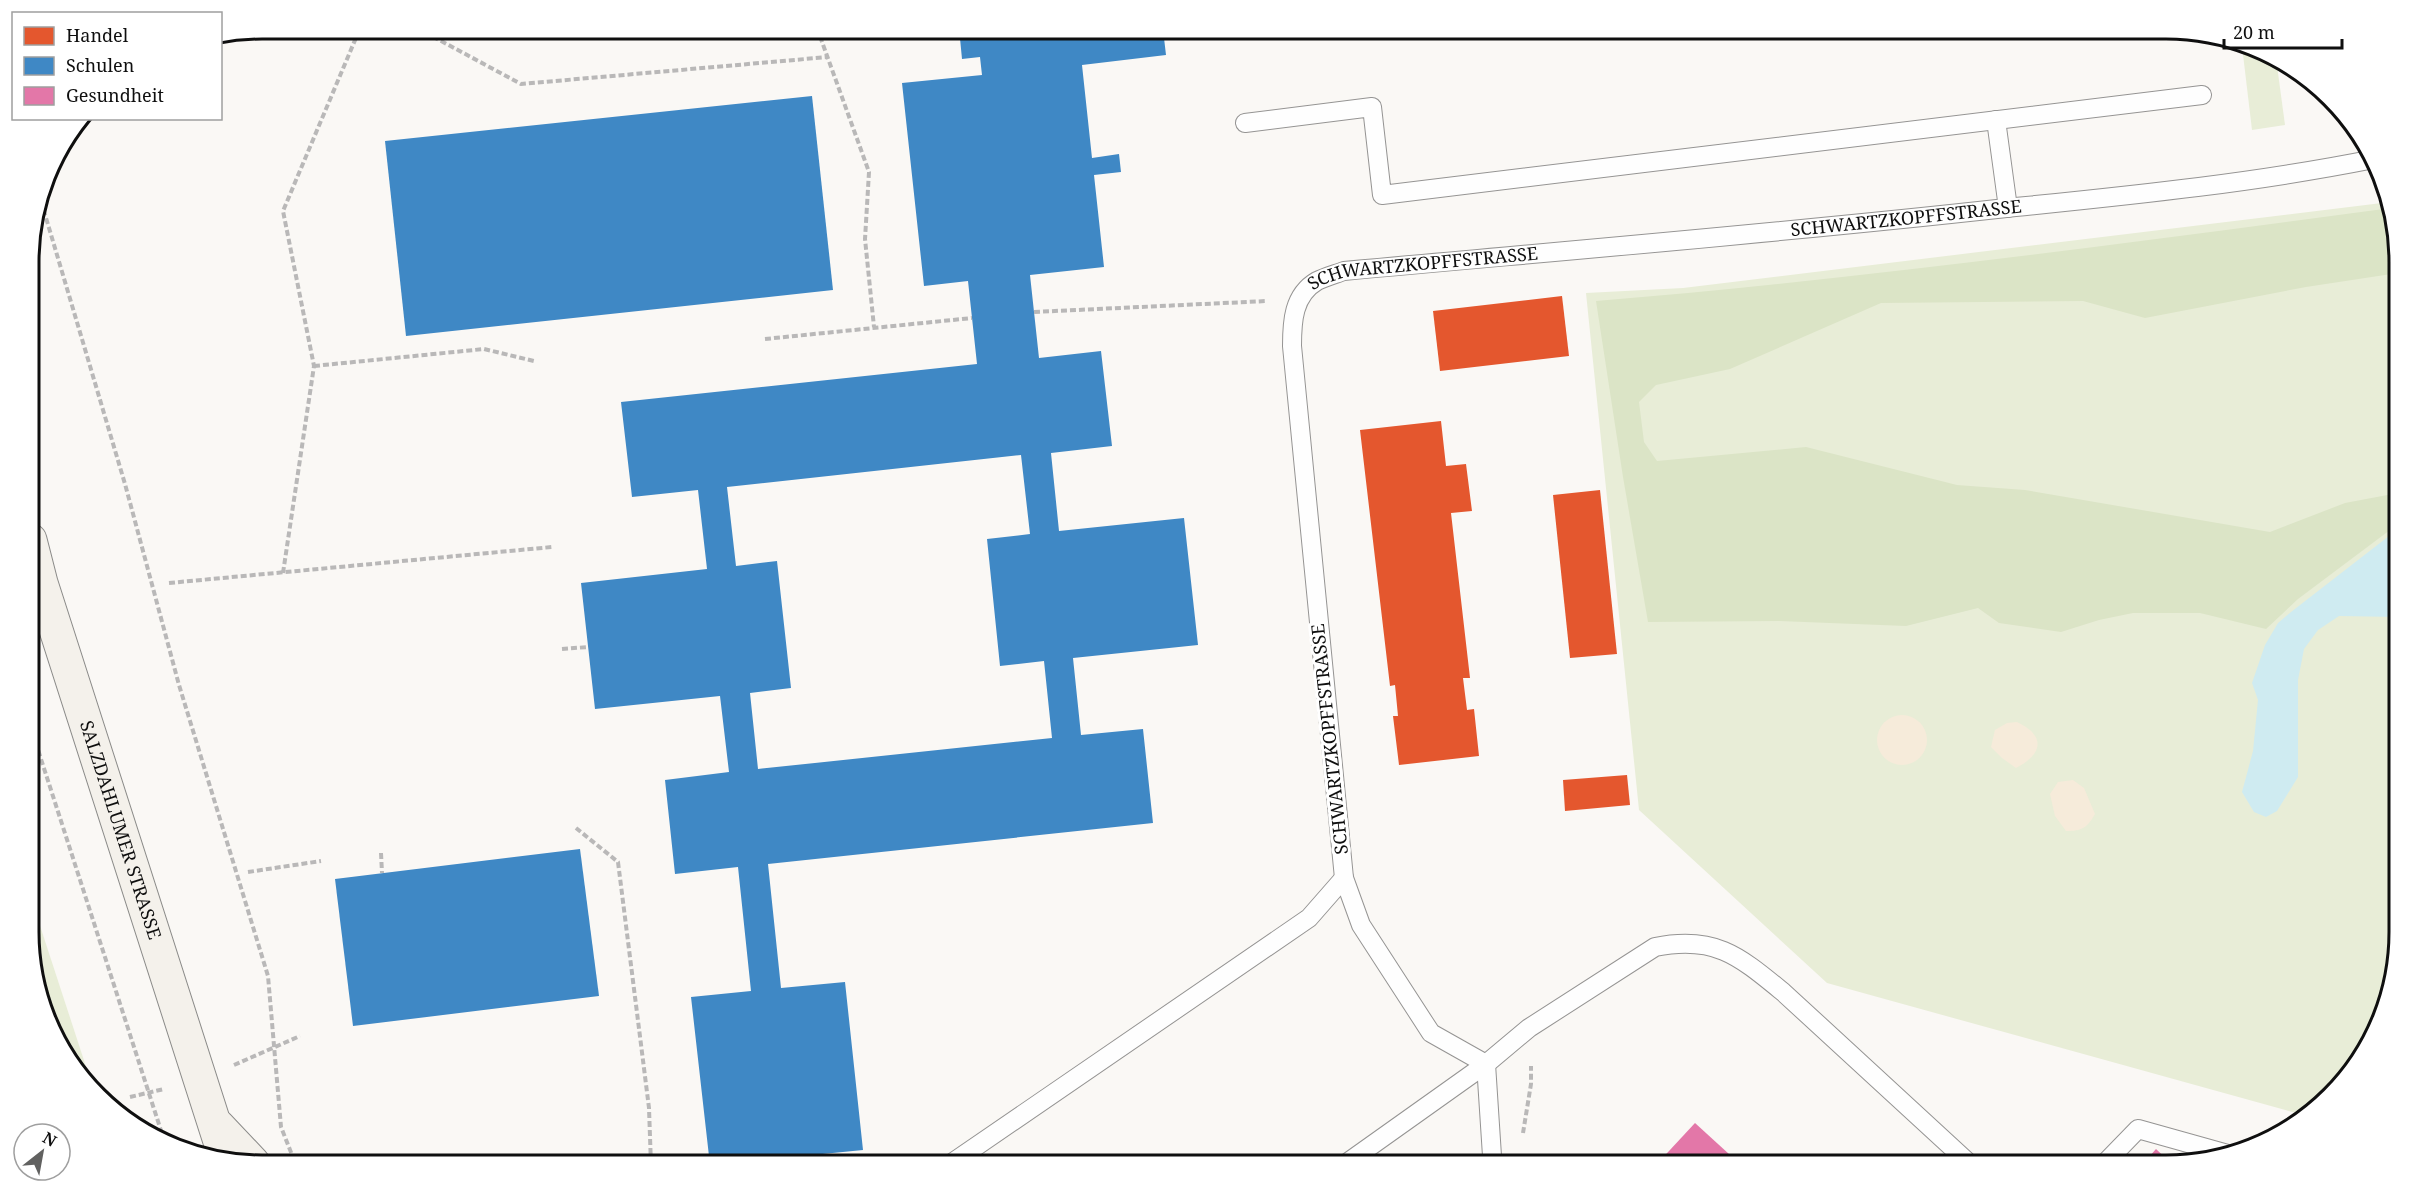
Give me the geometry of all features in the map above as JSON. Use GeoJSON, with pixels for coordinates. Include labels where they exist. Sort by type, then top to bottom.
{"type":"FeatureCollection","features":[{"type":"Feature","properties":{"kind":"main road","name":"SALZDAHLUMER STRASSE"},"geometry":{"type":"LineString","coordinates":[[39,575],[223,1152]]}},
{"type":"Feature","properties":{"kind":"main road","name":"SALZDAHLUMER STRASSE"},"geometry":{"type":"LineString","coordinates":[[213,1120],[245,1155]]}},
{"type":"Feature","properties":{"kind":"lane"},"geometry":{"type":"LineString","coordinates":[[1245,123],[1372,107],[1382,195],[2202,95]]}},
{"type":"Feature","properties":{"kind":"lane"},"geometry":{"type":"LineString","coordinates":[[1996,120],[2008,208]]}},
{"type":"Feature","properties":{"kind":"lane","name":"SCHWARTZKOPFFSTRASSE"},"geometry":{"type":"LineString","coordinates":[[1486,1064],[1431,1033],[1361,925],[1344,878],[1292,346],[1292,317],[1300,299],[1315,282],[1344,271],[1831,227],[2143,195],[2319,170],[2365,161]]}},
{"type":"Feature","properties":{"kind":"lane"},"geometry":{"type":"LineString","coordinates":[[964,1155],[1309,918],[1344,878]]}},
{"type":"Feature","properties":{"kind":"lane"},"geometry":{"type":"LineString","coordinates":[[1358,1155],[1486,1064],[1529,1028],[1655,947],[1677,942],[1701,943],[1724,950],[1754,968],[1960,1155]]}},
{"type":"Feature","properties":{"kind":"lane"},"geometry":{"type":"LineString","coordinates":[[1486,1064],[1492,1155]]}},
{"type":"Feature","properties":{"kind":"lane"},"geometry":{"type":"LineString","coordinates":[[2113,1155],[2138,1129],[2213,1150]]}},
{"type":"Feature","properties":{"kind":"path"},"geometry":{"type":"LineString","coordinates":[[283,573],[314,366],[283,211],[355,39]]}},
{"type":"Feature","properties":{"kind":"path"},"geometry":{"type":"LineString","coordinates":[[437,39],[521,84],[828,57]]}},
{"type":"Feature","properties":{"kind":"path"},"geometry":{"type":"LineString","coordinates":[[821,39],[869,172],[865,239],[874,327]]}},
{"type":"Feature","properties":{"kind":"path"},"geometry":{"type":"LineString","coordinates":[[45,213],[125,484],[179,685],[268,976],[276,1046],[281,1127],[292,1155]]}},
{"type":"Feature","properties":{"kind":"path"},"geometry":{"type":"LineString","coordinates":[[1034,312],[1300,299]]}},
{"type":"Feature","properties":{"kind":"path"},"geometry":{"type":"LineString","coordinates":[[765,339],[972,318]]}},
{"type":"Feature","properties":{"kind":"path"},"geometry":{"type":"LineString","coordinates":[[314,366],[484,349],[534,361]]}},
{"type":"Feature","properties":{"kind":"path"},"geometry":{"type":"LineString","coordinates":[[169,584],[552,547]]}},
{"type":"Feature","properties":{"kind":"path"},"geometry":{"type":"LineString","coordinates":[[562,649],[588,647]]}},
{"type":"Feature","properties":{"kind":"path"},"geometry":{"type":"LineString","coordinates":[[39,753],[161,1131]]}},
{"type":"Feature","properties":{"kind":"path"},"geometry":{"type":"LineString","coordinates":[[576,828],[618,862],[649,1108],[651,1155]]}},
{"type":"Feature","properties":{"kind":"path"},"geometry":{"type":"LineString","coordinates":[[381,853],[382,873]]}},
{"type":"Feature","properties":{"kind":"path"},"geometry":{"type":"LineString","coordinates":[[248,872],[321,861]]}},
{"type":"Feature","properties":{"kind":"path"},"geometry":{"type":"LineString","coordinates":[[1521,1142],[1531,1084],[1529,1028]]}},
{"type":"Feature","properties":{"kind":"path"},"geometry":{"type":"LineString","coordinates":[[227,1068],[300,1036]]}},
{"type":"Feature","properties":{"kind":"path"},"geometry":{"type":"LineString","coordinates":[[130,1097],[148,1093]]}},
{"type":"Feature","properties":{"kind":"green space"},"geometry":{"type":"Polygon","coordinates":[[[2243,53],[2278,69],[2285,125],[2252,130],[2243,53]]]}},
{"type":"Feature","properties":{"kind":"green space"},"geometry":{"type":"Polygon","coordinates":[[[2381,203],[2389,248],[2389,946],[2381,990],[2366,1031],[2334,1079],[2302,1109],[2296,1113],[1827,983],[1639,810],[1586,293],[1683,288],[2381,203]]]}},
{"type":"Feature","properties":{"kind":"green space"},"geometry":{"type":"Polygon","coordinates":[[[2382,209],[2389,248],[2389,274],[2306,287],[2145,318],[2083,301],[1881,303],[1730,369],[1656,385],[1639,402],[1644,442],[1657,461],[1806,447],[1957,485],[2025,490],[2270,532],[2345,503],[2389,495],[2389,531],[2298,599],[2266,629],[2200,613],[2133,613],[2099,620],[2061,632],[1999,623],[1978,608],[1906,626],[1779,621],[1648,622],[1596,301],[1795,282],[2094,247],[2382,209]]]}},
{"type":"Feature","properties":{"kind":"green space"},"geometry":{"type":"Polygon","coordinates":[[[39,923],[87,1071],[62,1031],[51,1004],[43,975],[39,923]]]}},
{"type":"Feature","properties":{"kind":"sand"},"geometry":{"type":"Polygon","coordinates":[[[1902,715],[1920,722],[1927,740],[1920,758],[1902,765],[1884,758],[1877,740],[1884,722],[1902,715]]]}},
{"type":"Feature","properties":{"kind":"sand"},"geometry":{"type":"Polygon","coordinates":[[[2017,722],[2033,733],[2038,745],[2031,757],[2016,768],[1991,747],[1995,730],[2007,723],[2017,722]]]}},
{"type":"Feature","properties":{"kind":"sand"},"geometry":{"type":"Polygon","coordinates":[[[2073,780],[2084,788],[2095,814],[2084,828],[2066,831],[2055,816],[2050,794],[2058,782],[2073,780]]]}},
{"type":"Feature","properties":{"kind":"water"},"geometry":{"type":"Polygon","coordinates":[[[2389,536],[2389,617],[2339,616],[2318,630],[2304,649],[2298,680],[2298,777],[2277,811],[2266,817],[2254,812],[2242,792],[2253,751],[2258,700],[2252,683],[2265,645],[2278,623],[2389,536]]]}},
{"type":"Feature","properties":{"kind":"building: Handel"},"geometry":{"type":"Polygon","coordinates":[[[1562,296],[1569,356],[1440,371],[1433,311],[1562,296]]]}},
{"type":"Feature","properties":{"kind":"building: Handel"},"geometry":{"type":"Polygon","coordinates":[[[1441,421],[1446,466],[1466,464],[1472,511],[1451,513],[1470,678],[1463,678],[1467,710],[1474,709],[1479,756],[1399,765],[1393,716],[1398,716],[1395,685],[1390,686],[1360,430],[1441,421]]]}},
{"type":"Feature","properties":{"kind":"building: Handel"},"geometry":{"type":"Polygon","coordinates":[[[1600,490],[1617,654],[1570,658],[1553,495],[1600,490]]]}},
{"type":"Feature","properties":{"kind":"building: Handel"},"geometry":{"type":"Polygon","coordinates":[[[1627,775],[1630,805],[1565,811],[1563,780],[1627,775]]]}},
{"type":"Feature","properties":{"kind":"building: Schulen"},"geometry":{"type":"Polygon","coordinates":[[[960,39],[1164,39],[1166,55],[1082,65],[1092,158],[1119,154],[1121,172],[1094,175],[1104,267],[1030,275],[1039,358],[1101,351],[1112,446],[1051,453],[1059,531],[1184,518],[1198,645],[1073,658],[1081,735],[1143,729],[1153,823],[768,864],[781,988],[845,982],[863,1150],[812,1155],[709,1155],[691,997],[751,991],[738,867],[675,874],[665,780],[729,772],[720,696],[595,709],[581,583],[707,569],[698,490],[632,497],[621,402],[977,364],[968,281],[924,286],[902,83],[982,75],[980,57],[962,59],[960,39]],[[1021,455],[727,487],[736,566],[777,561],[791,688],[750,693],[758,769],[1052,738],[1044,661],[1000,666],[987,539],[1030,534],[1021,455]]]}},
{"type":"Feature","properties":{"kind":"building: Schulen"},"geometry":{"type":"Polygon","coordinates":[[[812,96],[833,290],[406,336],[385,141],[812,96]]]}},
{"type":"Feature","properties":{"kind":"building: Schulen"},"geometry":{"type":"Polygon","coordinates":[[[580,849],[599,996],[353,1026],[335,879],[580,849]]]}},
{"type":"Feature","properties":{"kind":"building: Gesundheit"},"geometry":{"type":"Polygon","coordinates":[[[1695,1123],[1730,1155],[1665,1155],[1695,1123]]]}},
{"type":"Feature","properties":{"kind":"building: Gesundheit"},"geometry":{"type":"Polygon","coordinates":[[[2156,1149],[2162,1155],[2151,1155],[2156,1149]]]}}]}
